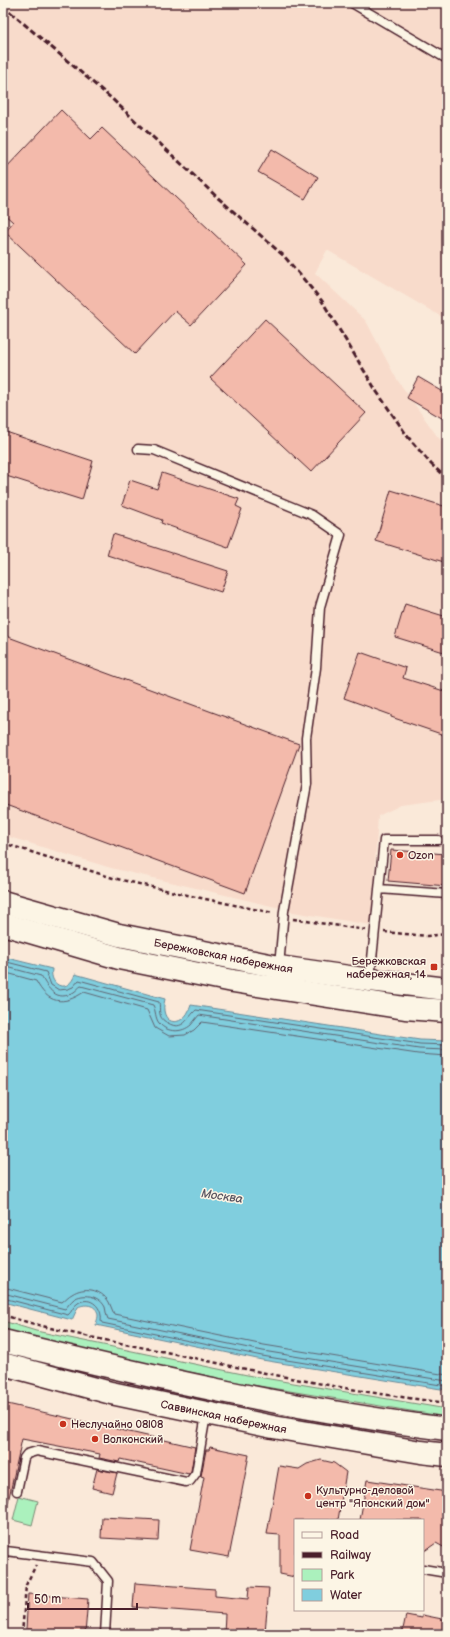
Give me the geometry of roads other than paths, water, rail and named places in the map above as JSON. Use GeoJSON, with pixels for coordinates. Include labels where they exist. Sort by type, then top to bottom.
{"type":"FeatureCollection","features":[{"type":"Feature","properties":{"kind":"main road","name":"Бережковская набережная"},"geometry":{"type":"LineString","coordinates":[[3,902],[119,935],[279,967],[447,989]]}},
{"type":"Feature","properties":{"kind":"main road","name":"Бережковская набережная"},"geometry":{"type":"LineString","coordinates":[[3,924],[119,958],[232,981],[358,1001],[447,1011]]}},
{"type":"Feature","properties":{"kind":"main road"},"geometry":{"type":"LineString","coordinates":[[3,1341],[195,1387],[280,1403],[447,1429]]}},
{"type":"Feature","properties":{"kind":"main road","name":"Саввинская набережная"},"geometry":{"type":"LineString","coordinates":[[3,1364],[111,1393],[207,1413],[289,1429],[421,1452],[447,1455]]}},
{"type":"Feature","properties":{"kind":"lane"},"geometry":{"type":"LineString","coordinates":[[352,3],[447,58]]}},
{"type":"Feature","properties":{"kind":"lane"},"geometry":{"type":"LineString","coordinates":[[138,449],[154,450],[312,515],[341,535],[320,607],[316,668],[306,738],[307,784],[284,916],[279,967]]}},
{"type":"Feature","properties":{"kind":"lane"},"geometry":{"type":"LineString","coordinates":[[370,980],[384,840],[438,840]]}},
{"type":"Feature","properties":{"kind":"lane"},"geometry":{"type":"LineString","coordinates":[[380,889],[447,894]]}},
{"type":"Feature","properties":{"kind":"lane"},"geometry":{"type":"LineString","coordinates":[[17,1491],[24,1458],[27,1454],[37,1451],[186,1482],[190,1481],[196,1473],[207,1413]]}},
{"type":"Feature","properties":{"kind":"lane"},"geometry":{"type":"LineString","coordinates":[[3,1552],[6,1551],[93,1562],[108,1581],[105,1634]]}},
{"type":"Feature","properties":{"kind":"lane"},"geometry":{"type":"LineString","coordinates":[[424,1569],[447,1573]]}},
{"type":"Feature","properties":{"kind":"water","name":"Москва"},"geometry":{"type":"Polygon","coordinates":[[[3,957],[52,969],[53,980],[60,986],[68,984],[75,974],[165,999],[165,1015],[173,1022],[183,1018],[188,1013],[191,1005],[420,1040],[447,1041],[447,1390],[262,1360],[96,1325],[98,1317],[96,1309],[88,1305],[78,1307],[72,1320],[3,1302],[3,957]]]}},
{"type":"Feature","properties":{"kind":"railway"},"geometry":{"type":"LineString","coordinates":[[3,6],[111,98],[218,198],[284,256],[322,301],[377,392],[408,437],[431,464],[447,479]]}},
{"type":"Feature","properties":{"kind":"place","name":"Ozon"},"geometry":{"type":"Point","coordinates":[400,855]}},
{"type":"Feature","properties":{"kind":"place","name":"Бережковская набережная, 14"},"geometry":{"type":"Point","coordinates":[434,967]}},
{"type":"Feature","properties":{"kind":"place","name":"Неслучайно 08|08"},"geometry":{"type":"Point","coordinates":[63,1424]}},
{"type":"Feature","properties":{"kind":"place","name":"Волконский"},"geometry":{"type":"Point","coordinates":[95,1439]}},
{"type":"Feature","properties":{"kind":"place","name":"Культурно-деловой центр \"Японский дом\""},"geometry":{"type":"Point","coordinates":[308,1496]}}]}
